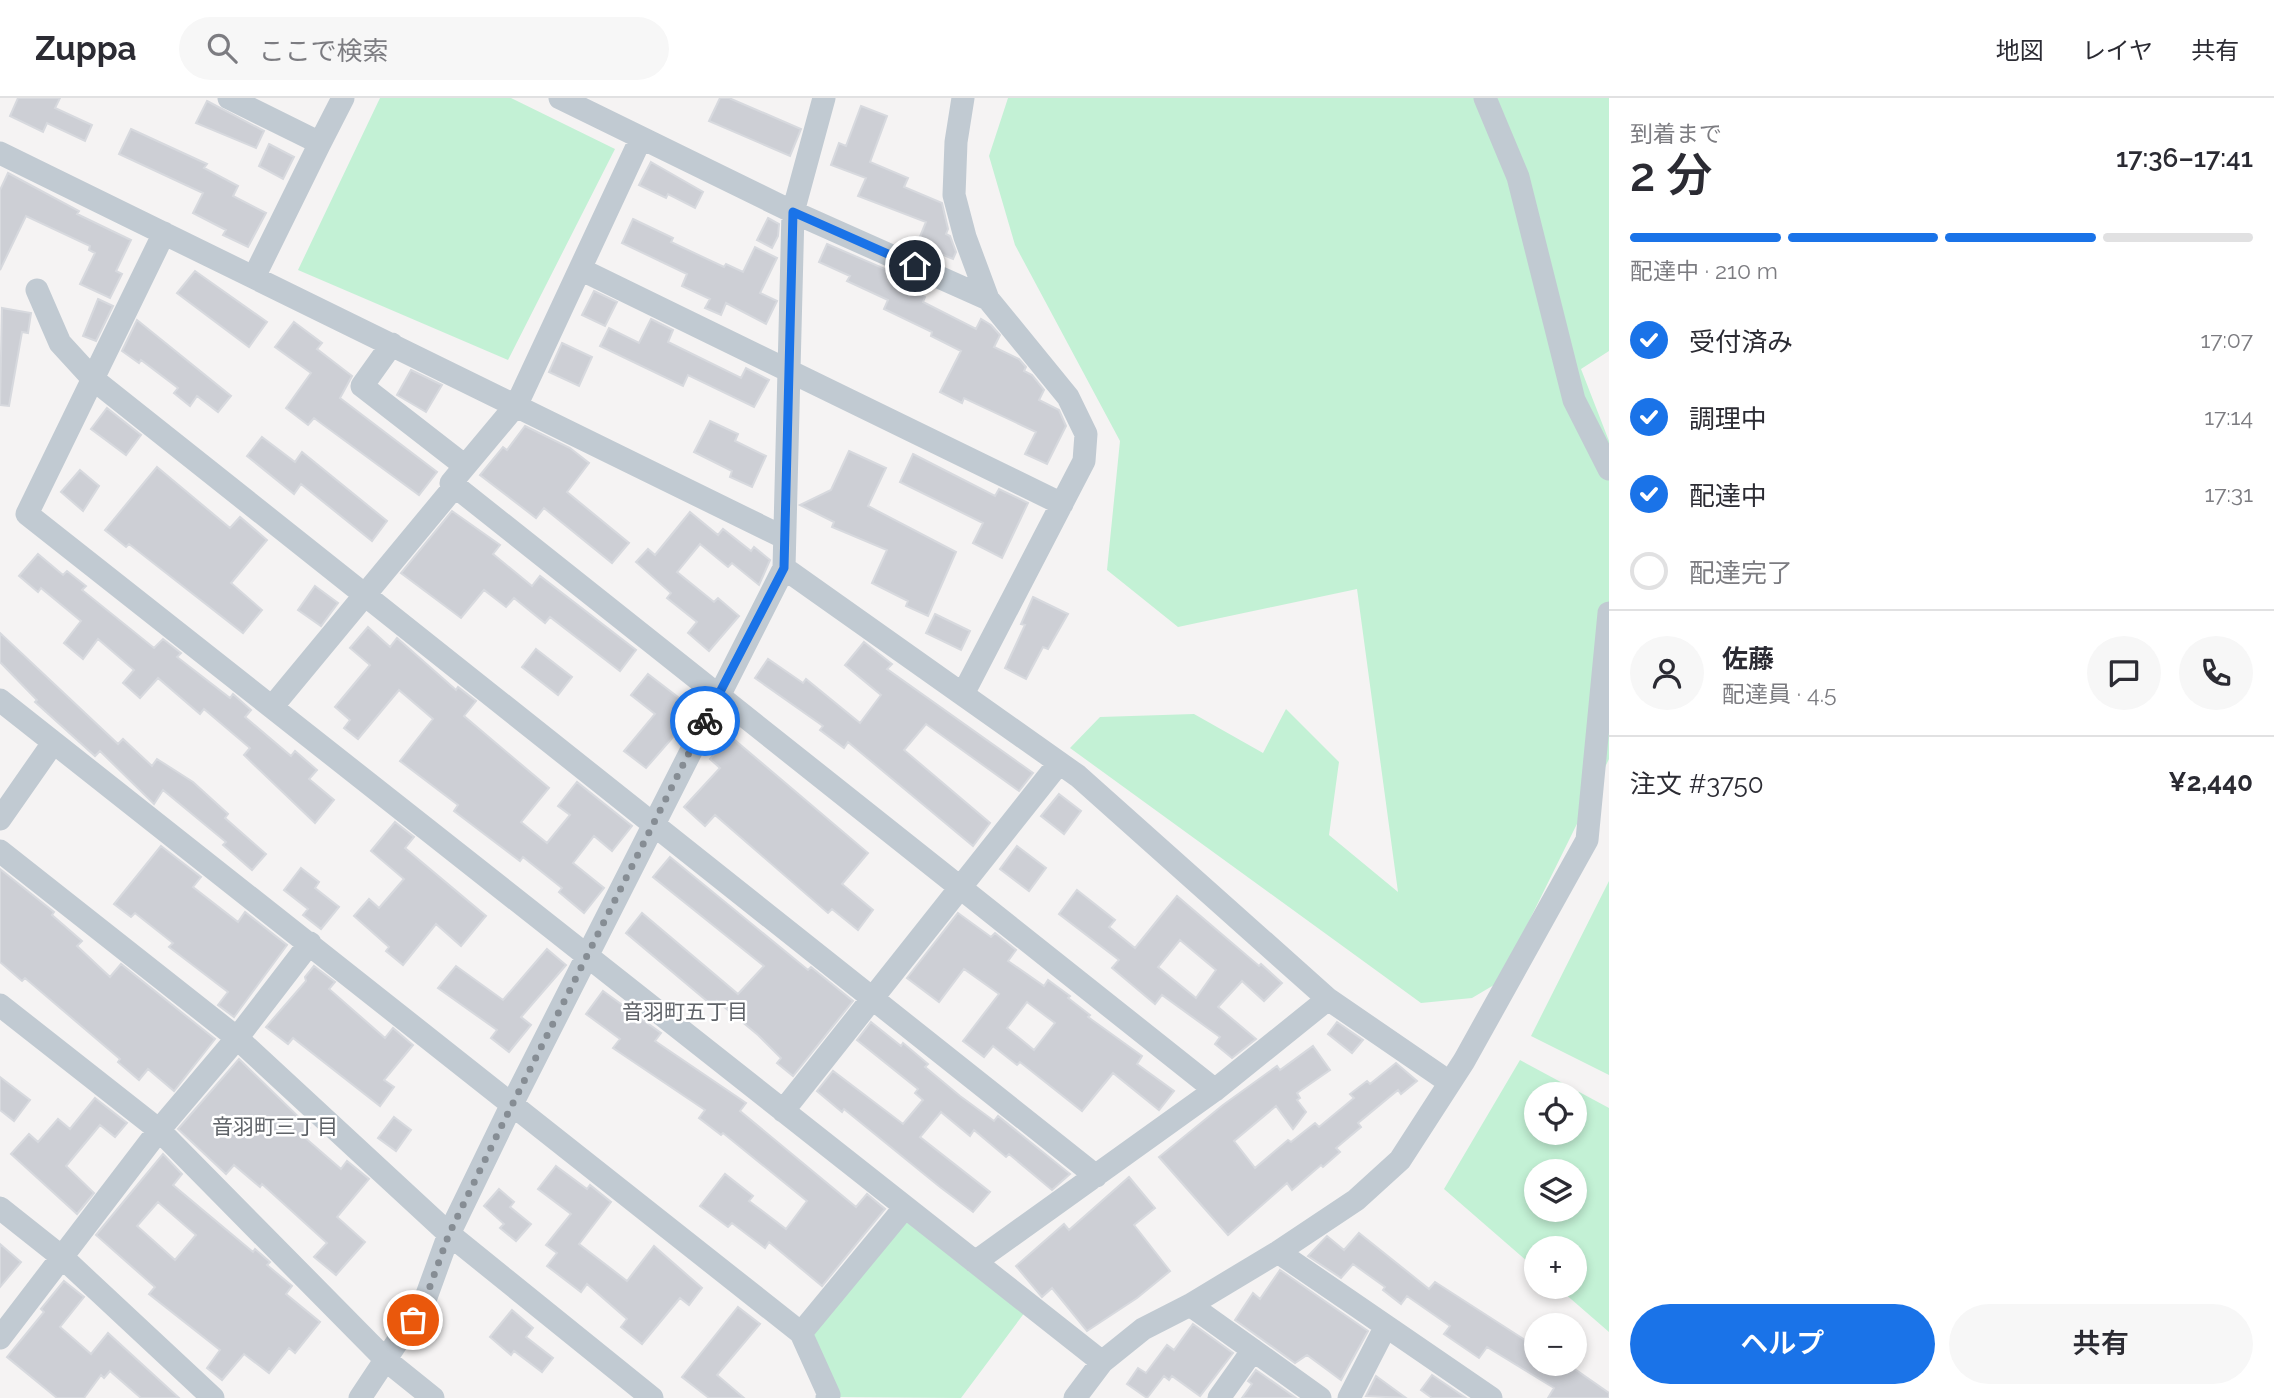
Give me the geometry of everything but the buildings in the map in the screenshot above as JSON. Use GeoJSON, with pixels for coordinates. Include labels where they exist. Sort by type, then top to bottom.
{"type":"FeatureCollection","features":[{"type":"Feature","properties":{"kind":"street"},"geometry":{"type":"LineString","coordinates":[[229,98],[320,143]]}},
{"type":"Feature","properties":{"kind":"street"},"geometry":{"type":"LineString","coordinates":[[254,277],[343,98]]}},
{"type":"Feature","properties":{"kind":"street"},"geometry":{"type":"LineString","coordinates":[[560,98],[793,212],[988,299]]}},
{"type":"Feature","properties":{"kind":"street"},"geometry":{"type":"LineString","coordinates":[[360,1398],[425,1300],[449,1234],[512,1104],[651,825],[784,568],[793,212],[824,98]]}},
{"type":"Feature","properties":{"kind":"street"},"geometry":{"type":"LineString","coordinates":[[963,98],[956,142],[954,195],[965,237],[988,299],[1068,397],[1086,434],[1084,461],[963,694]]}},
{"type":"Feature","properties":{"kind":"street"},"geometry":{"type":"LineString","coordinates":[[1485,98],[1518,177],[1574,400],[1609,469]]}},
{"type":"Feature","properties":{"kind":"street"},"geometry":{"type":"LineString","coordinates":[[272,708],[517,404],[641,138]]}},
{"type":"Feature","properties":{"kind":"street"},"geometry":{"type":"LineString","coordinates":[[0,153],[517,404],[783,537]]}},
{"type":"Feature","properties":{"kind":"street"},"geometry":{"type":"LineString","coordinates":[[164,233],[27,514],[1102,1362]]}},
{"type":"Feature","properties":{"kind":"street"},"geometry":{"type":"LineString","coordinates":[[580,269],[1062,504]]}},
{"type":"Feature","properties":{"kind":"street"},"geometry":{"type":"LineString","coordinates":[[37,290],[60,343],[93,379],[1096,1176]]}},
{"type":"Feature","properties":{"kind":"street"},"geometry":{"type":"LineString","coordinates":[[392,344],[362,386],[460,476],[718,696],[1215,1090]]}},
{"type":"Feature","properties":{"kind":"street"},"geometry":{"type":"LineString","coordinates":[[784,568],[1059,762],[1328,999],[1449,1082]]}},
{"type":"Feature","properties":{"kind":"street"},"geometry":{"type":"LineString","coordinates":[[1075,1398],[1102,1362],[1143,1329],[1190,1305],[1278,1252],[1356,1200],[1400,1160],[1449,1082],[1587,840],[1609,613]]}},
{"type":"Feature","properties":{"kind":"street"},"geometry":{"type":"LineString","coordinates":[[0,700],[801,1333],[829,1395],[827,1398]]}},
{"type":"Feature","properties":{"kind":"street"},"geometry":{"type":"LineString","coordinates":[[0,819],[53,743]]}},
{"type":"Feature","properties":{"kind":"street"},"geometry":{"type":"LineString","coordinates":[[783,1111],[1059,762]]}},
{"type":"Feature","properties":{"kind":"street"},"geometry":{"type":"LineString","coordinates":[[0,851],[237,1038],[449,1234],[652,1398]]}},
{"type":"Feature","properties":{"kind":"street"},"geometry":{"type":"LineString","coordinates":[[0,1338],[159,1130],[237,1038],[310,943]]}},
{"type":"Feature","properties":{"kind":"street"},"geometry":{"type":"LineString","coordinates":[[975,1262],[1215,1090],[1328,999]]}},
{"type":"Feature","properties":{"kind":"street"},"geometry":{"type":"LineString","coordinates":[[0,1005],[159,1130],[387,1361],[433,1398]]}},
{"type":"Feature","properties":{"kind":"street"},"geometry":{"type":"LineString","coordinates":[[0,1208],[62,1258],[213,1398]]}},
{"type":"Feature","properties":{"kind":"street"},"geometry":{"type":"LineString","coordinates":[[801,1333],[905,1208]]}},
{"type":"Feature","properties":{"kind":"street"},"geometry":{"type":"LineString","coordinates":[[1278,1252],[1491,1398]]}},
{"type":"Feature","properties":{"kind":"street"},"geometry":{"type":"LineString","coordinates":[[1190,1305],[1320,1398]]}},
{"type":"Feature","properties":{"kind":"street"},"geometry":{"type":"LineString","coordinates":[[1349,1398],[1386,1326]]}},
{"type":"Feature","properties":{"kind":"street"},"geometry":{"type":"LineString","coordinates":[[1219,1398],[1253,1350]]}},
{"type":"Feature","properties":{"kind":"green space"},"geometry":{"type":"Polygon","coordinates":[[[380,98],[511,98],[615,149],[508,360],[298,270],[380,98]]]}},
{"type":"Feature","properties":{"kind":"green space"},"geometry":{"type":"Polygon","coordinates":[[[1008,98],[1609,98],[1609,351],[1581,369],[1609,441],[1609,759],[1499,982],[1472,998],[1421,1003],[1070,748],[1100,717],[1194,714],[1263,753],[1286,709],[1339,762],[1329,835],[1398,892],[1357,589],[1178,627],[1107,570],[1120,441],[1015,245],[989,156],[1008,98]]]}},
{"type":"Feature","properties":{"kind":"green space"},"geometry":{"type":"Polygon","coordinates":[[[1609,881],[1609,1075],[1531,1036],[1609,881]]]}},
{"type":"Feature","properties":{"kind":"green space"},"geometry":{"type":"Polygon","coordinates":[[[1520,1060],[1561,1082],[1524,1082],[1524,1145],[1587,1145],[1587,1096],[1609,1108],[1609,1332],[1571,1299],[1587,1299],[1587,1236],[1524,1236],[1524,1259],[1444,1189],[1520,1060]]]}},
{"type":"Feature","properties":{"kind":"green space"},"geometry":{"type":"Polygon","coordinates":[[[909,1219],[1025,1312],[961,1398],[840,1397],[810,1337],[909,1219]]]}},
{"type":"Feature","properties":{"kind":"way so far"},"geometry":{"type":"LineString","coordinates":[[413,1320],[425,1300],[449,1234],[502,1125],[705,721]]}},
{"type":"Feature","properties":{"kind":"district","name":"音羽町五丁目"},"geometry":{"type":"Point","coordinates":[685,1011]}},
{"type":"Feature","properties":{"kind":"district","name":"音羽町三丁目"},"geometry":{"type":"Point","coordinates":[275,1126]}},
{"type":"Feature","properties":{"kind":"route"},"geometry":{"type":"LineString","coordinates":[[705,721],[784,568],[793,212],[915,266]]}}]}
